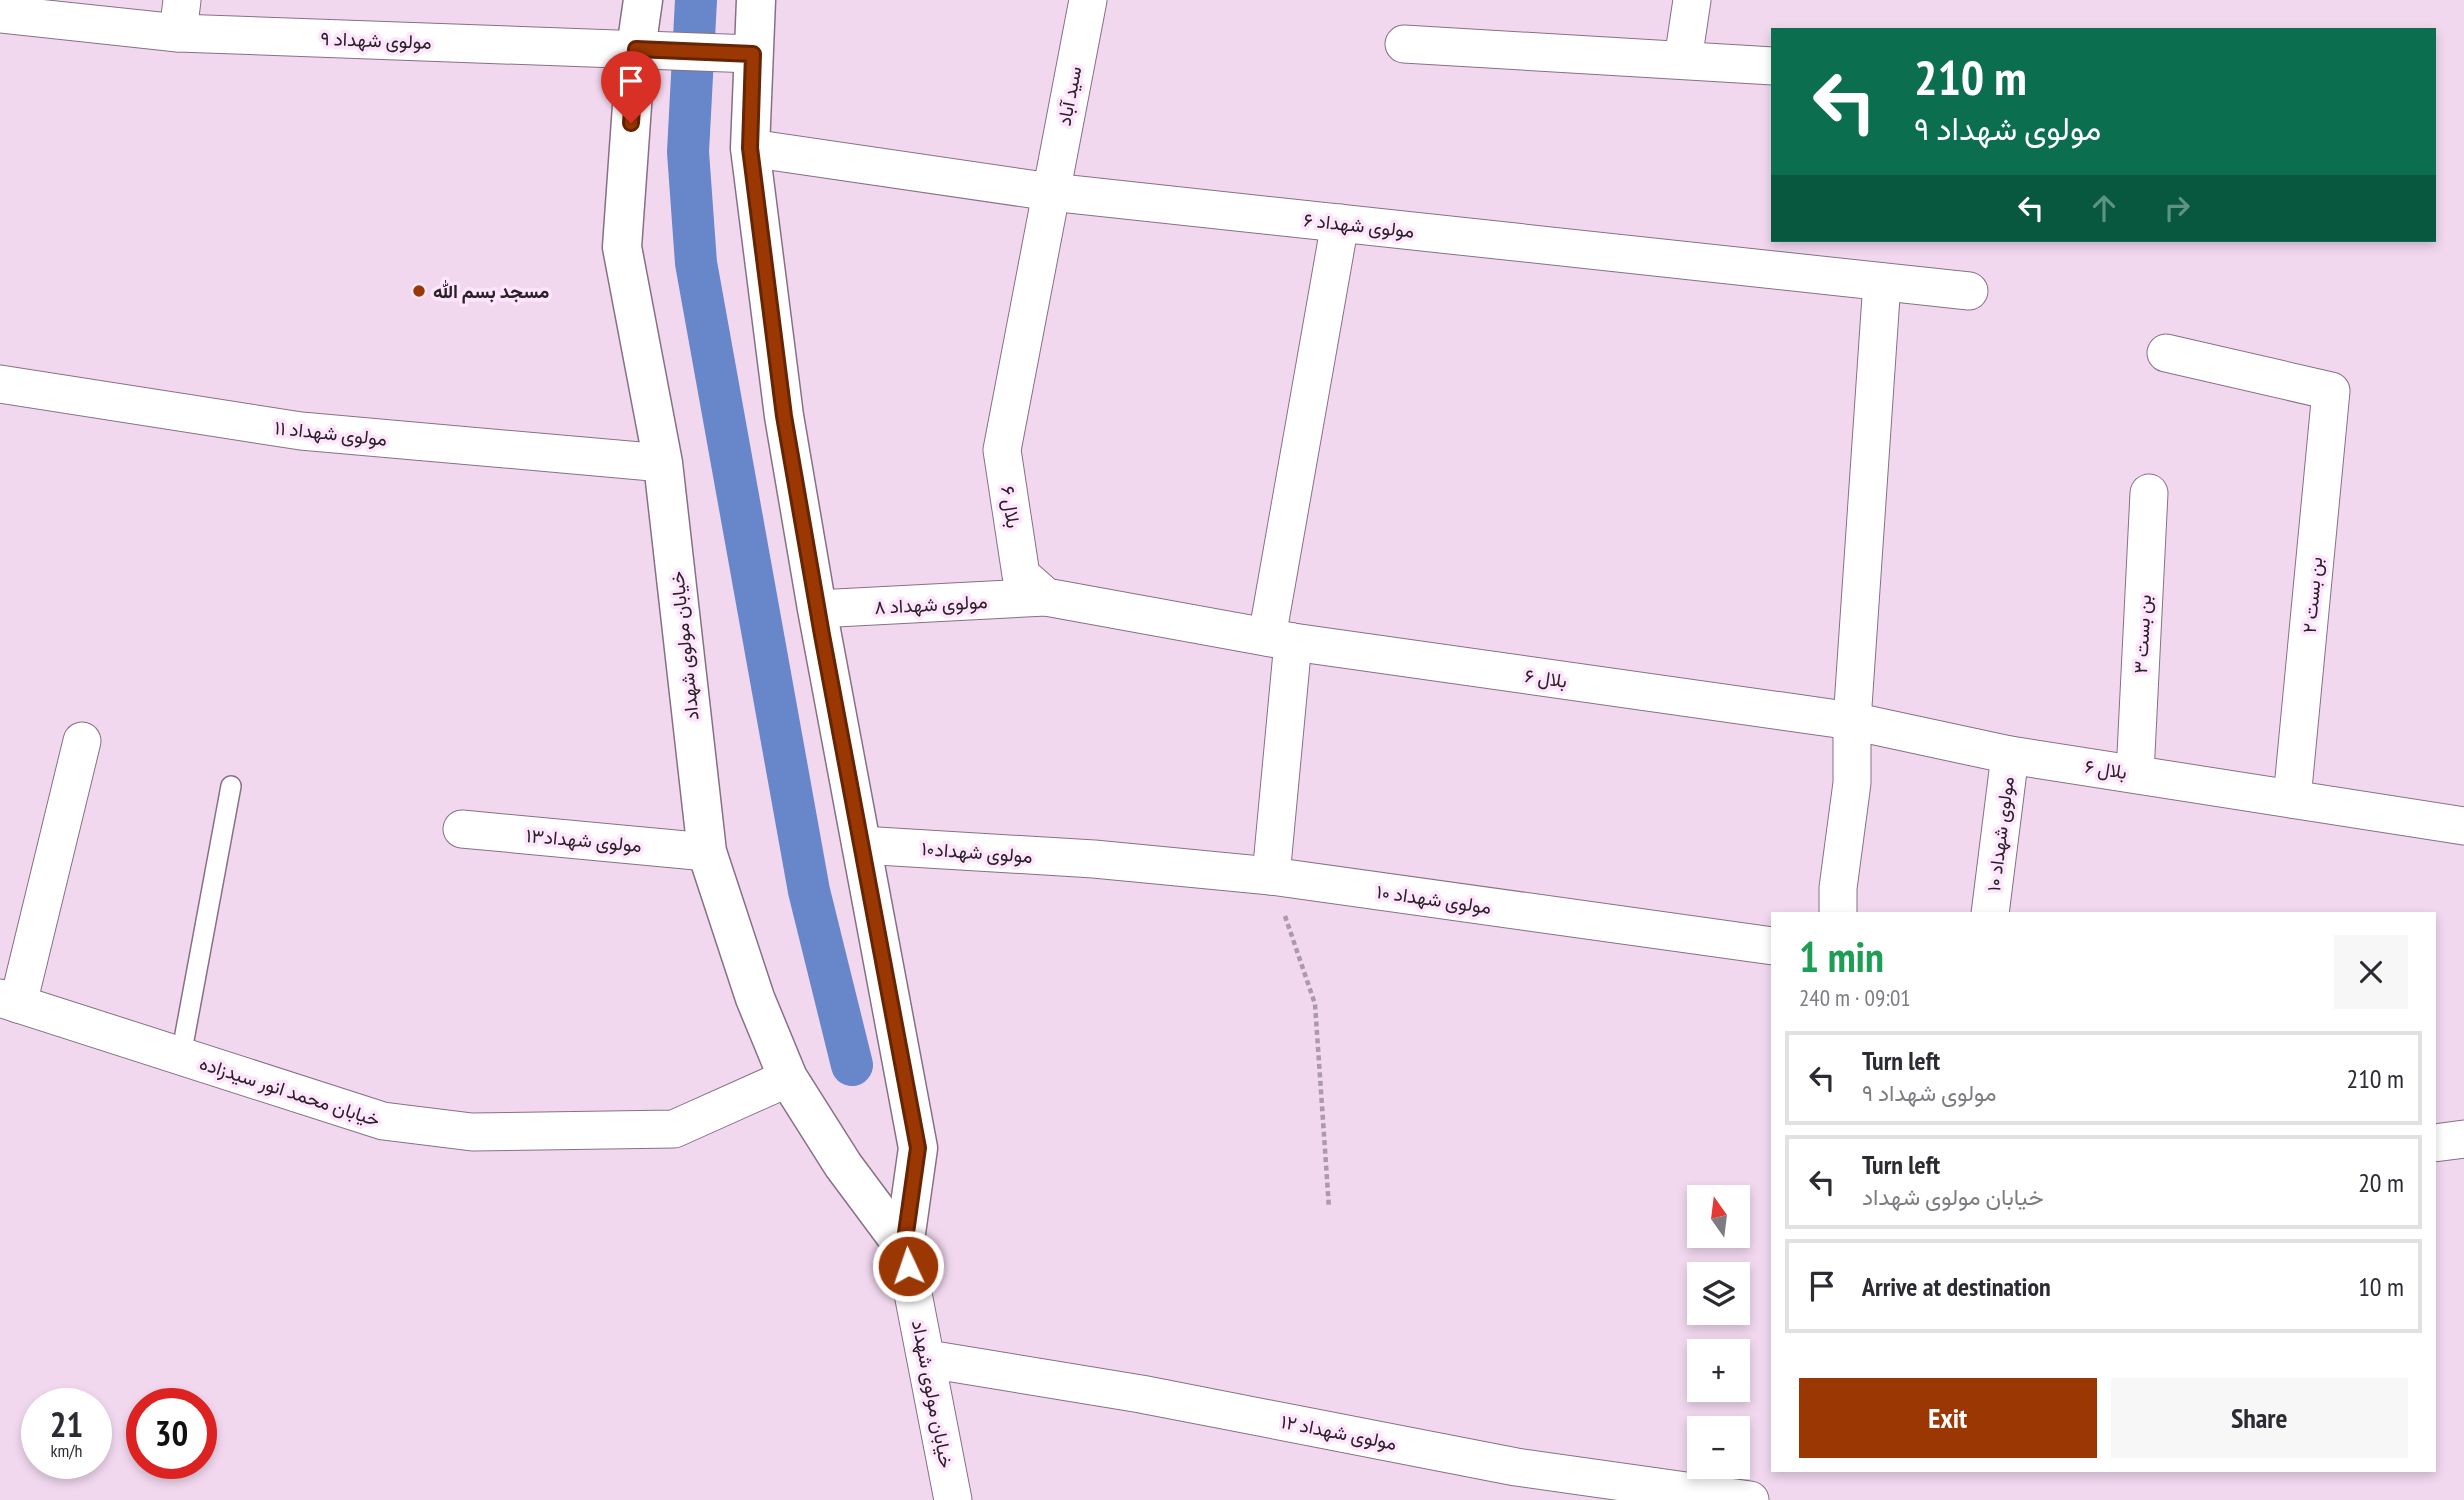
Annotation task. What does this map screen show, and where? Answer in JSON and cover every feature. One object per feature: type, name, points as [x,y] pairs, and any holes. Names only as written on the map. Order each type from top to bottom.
[{"type":"street","name":"خیابان مولوی شهداد","points":[[643,0],[636,49],[622,247],[663,463],[707,852],[755,998],[788,1078],[843,1166],[904,1247]]},
{"type":"street","name":"خیابان مولوی شهداد","points":[[757,0],[750,148],[784,416],[817,609],[918,1148],[904,1247],[928,1359],[953,1500]]},
{"type":"street","name":"سید آباد","points":[[1051,192],[1088,0]]},
{"type":"street","points":[[1683,61],[1692,0]]},
{"type":"street","name":"مولوی شهداد ۹","points":[[0,14],[180,16],[636,49],[753,54]]},
{"type":"street","points":[[1404,44],[1771,66]]},
{"type":"street","name":"مولوی شهداد ۶","points":[[750,148],[1051,192],[1969,291]]},
{"type":"street","name":"بلال ۶","points":[[1051,192],[1002,450],[1021,575],[1046,597],[1280,640],[1852,721],[2010,755],[2464,826]]},
{"type":"street","points":[[1271,876],[1280,640],[1340,223]]},
{"type":"street","points":[[1838,912],[1838,888],[1852,783],[1852,721],[1882,282]]},
{"type":"street","name":"بن بست ۲","points":[[2166,353],[2331,391],[2292,799]]},
{"type":"street","name":"مولوی شهداد ۱۱","points":[[0,384],[301,431],[663,463]]},
{"type":"street","name":"بن بست ۳","points":[[2135,774],[2150,493]]},
{"type":"street","name":"مولوی شهداد ۸","points":[[817,609],[1046,597]]},
{"type":"street","points":[[9,1001],[82,741]]},
{"type":"street","name":"مولوی شهداد ۱۰","points":[[1990,912],[2010,755]]},
{"type":"street","name":"مولوی شهداد۱۳","points":[[462,829],[707,852]]},
{"type":"street","name":"مولوی شهداد۱۰","points":[[861,845],[1094,859]]},
{"type":"street","name":"مولوی شهداد ۱۰","points":[[1094,859],[1271,876],[1771,946]]},
{"type":"street","name":"خیابان محمد انور سیدزاده","points":[[9,1001],[383,1121],[472,1132],[674,1129],[788,1078]]},
{"type":"street","points":[[2436,1143],[2464,1139]]},
{"type":"street","name":"مولوی شهداد ۱۲","points":[[928,1359],[1141,1394],[1516,1467],[1750,1500]]},
{"type":"lane","points":[[181,1056],[231,786]]},
{"type":"path","points":[[1271,876],[1314,1004],[1329,1208]]},
{"type":"waterway","points":[[696,0],[688,152],[696,263],[809,891],[852,1065]]},
{"type":"place","name":"مسجد بسم الله","points":[[419,291]]},
{"type":"route","points":[[631,123],[636,49],[753,54],[750,148],[784,416],[918,1148],[904,1247],[908,1266]]}]
